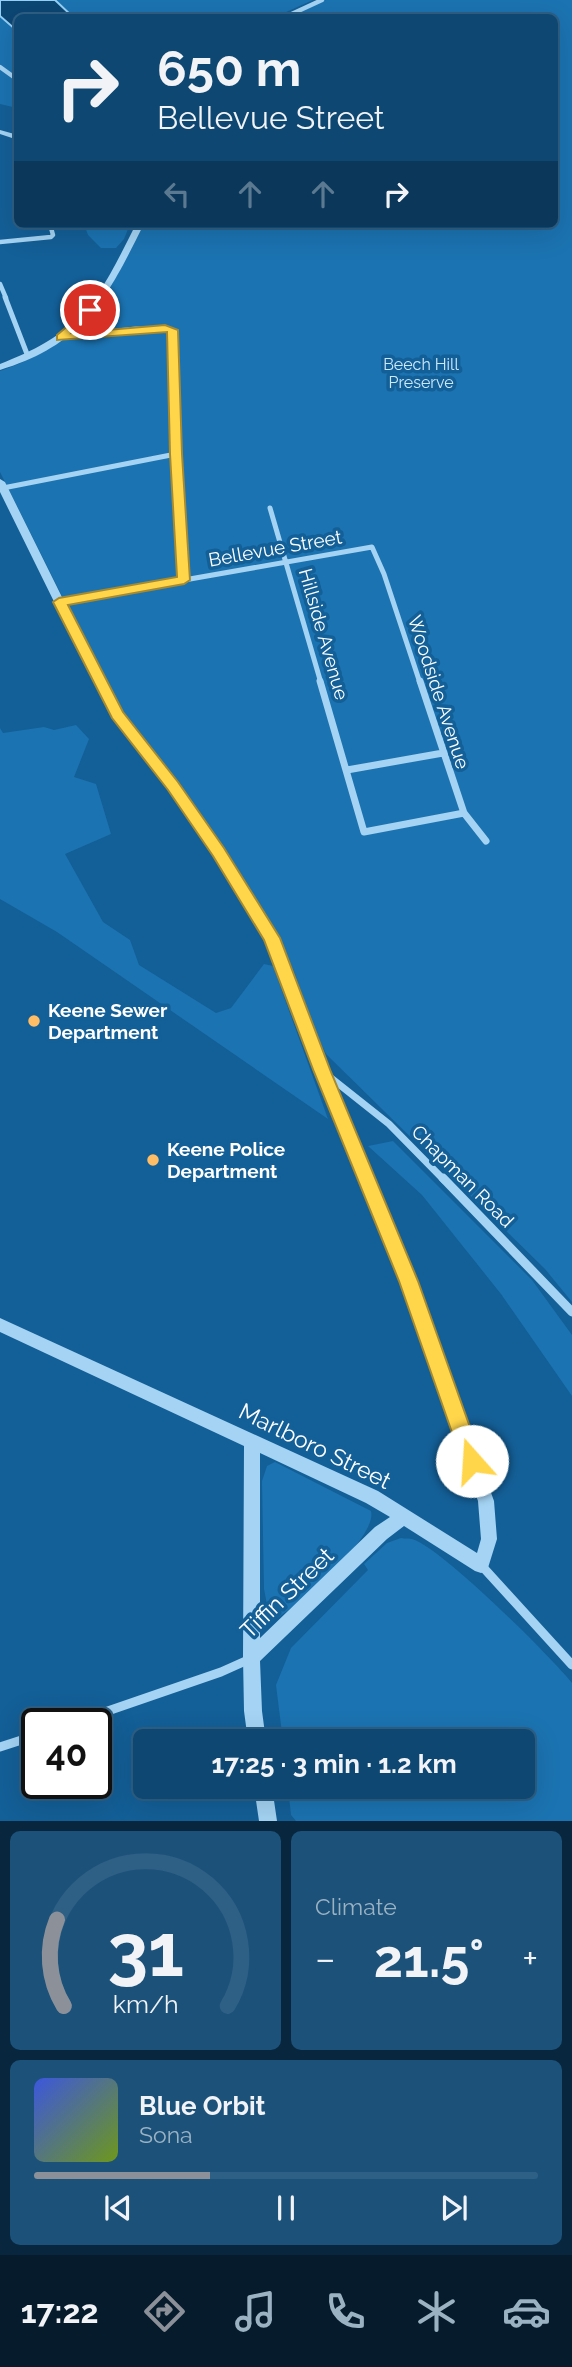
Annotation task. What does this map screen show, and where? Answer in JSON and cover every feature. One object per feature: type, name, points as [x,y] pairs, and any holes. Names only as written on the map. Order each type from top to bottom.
[{"type":"street","points":[[292,14],[322,0]]},
{"type":"street","points":[[0,242],[43,239],[53,235],[51,228]]},
{"type":"street","points":[[0,367],[61,337],[80,322],[96,301],[139,228]]},
{"type":"street","points":[[0,284],[27,354]]},
{"type":"street","points":[[61,337],[171,328],[184,580]]},
{"type":"street","points":[[176,454],[1,485],[117,715],[173,786],[259,914],[279,956],[322,1072],[408,1281],[486,1502],[489,1539],[481,1565]]},
{"type":"street","name":"Hillside Avenue","points":[[270,508],[364,832],[464,813]]},
{"type":"street","name":"Bellevue Street","points":[[59,602],[372,547]]},
{"type":"street","name":"Woodside Avenue","points":[[372,547],[384,574],[464,813],[486,841]]},
{"type":"street","points":[[347,770],[443,753]]},
{"type":"street","name":"Chapman Road","points":[[322,1072],[389,1124],[572,1312]]},
{"type":"street","name":"Marlboro Street","points":[[0,1325],[252,1440],[372,1497],[405,1516],[481,1565],[572,1665]]},
{"type":"street","points":[[252,1440],[251,1658],[255,1729]]},
{"type":"street","name":"Tiffin Street","points":[[112,1710],[221,1672],[251,1658],[381,1533],[405,1516]]},
{"type":"street","points":[[0,1747],[21,1740]]},
{"type":"street","points":[[265,1799],[268,1821]]},
{"type":"green space","points":[[0,0],[313,0],[282,14],[14,14],[14,107],[0,104]]},
{"type":"green space","name":"Beech Hill Preserve","points":[[326,0],[572,0],[572,1302],[545,1269],[326,1054],[294,971],[266,915],[183,789],[117,706],[0,472],[0,371],[51,347],[89,314],[118,274],[142,228],[558,228],[558,14],[295,14]]},
{"type":"green space","points":[[85,228],[128,228],[116,248],[101,248],[88,235]]},
{"type":"green space","points":[[76,725],[89,739],[74,777],[96,784],[111,834],[65,854],[103,922],[130,940],[139,965],[216,1013],[231,1008],[264,964],[273,966],[328,1119],[57,932],[0,899],[0,728],[3,733],[44,727],[54,730]]},
{"type":"green space","points":[[393,1141],[532,1280],[572,1335],[572,1396],[501,1294],[422,1195],[368,1146]]},
{"type":"green space","points":[[275,1462],[371,1511],[370,1523],[350,1553],[318,1586],[276,1619],[269,1615],[264,1589],[262,1481],[267,1466]]},
{"type":"green space","points":[[401,1538],[412,1539],[446,1561],[542,1650],[572,1683],[572,1821],[296,1821],[291,1815],[289,1799],[535,1799],[535,1729],[282,1729],[276,1685],[291,1648],[368,1570],[364,1564],[387,1543]]},
{"type":"shaded area","points":[[0,0],[55,0],[70,14],[14,14],[14,28],[0,16]]},
{"type":"place","name":"Keene Sewer Department","points":[[34,1021]]},
{"type":"place","name":"Keene Police Department","points":[[153,1160]]},
{"type":"route","points":[[90,310],[72,330],[61,337],[165,328],[172,330],[184,580],[59,602],[117,715],[173,786],[219,852],[272,938],[322,1072],[408,1281],[472,1461]]}]
